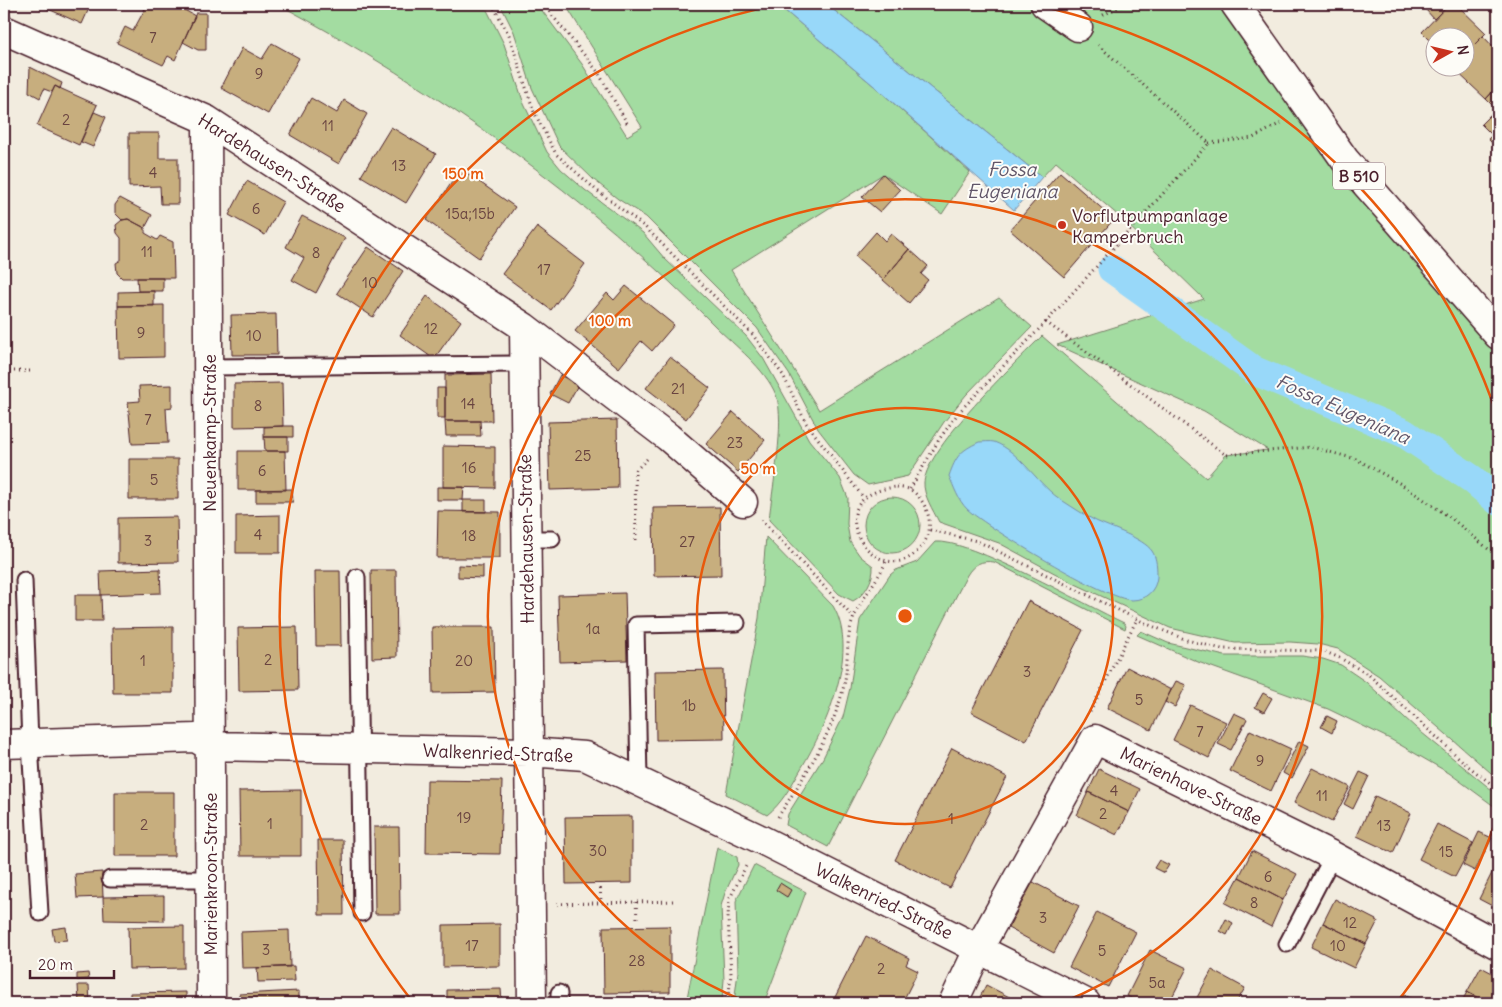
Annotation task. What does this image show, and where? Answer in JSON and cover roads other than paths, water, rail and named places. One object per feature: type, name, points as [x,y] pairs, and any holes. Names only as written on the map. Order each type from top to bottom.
[{"type":"street","points":[[1045,4],[1078,27]]},
{"type":"street","name":"B 510","points":[[1236,4],[1345,160],[1498,335]]},
{"type":"street","name":"Hardehausen-Straße","points":[[4,30],[207,120],[524,327],[668,437],[743,502]]},
{"type":"street","name":"Neuenkamp-Straße","points":[[207,120],[209,746]]},
{"type":"street","name":"Hardehausen-Straße","points":[[524,327],[524,364],[539,539],[528,752]]},
{"type":"street","name":"Walkenried-Straße","points":[[17,743],[196,738],[209,746],[528,752],[585,756],[762,840],[1086,1003]]},
{"type":"street","name":"Marienhave-Straße","points":[[979,948],[1095,739],[1333,856],[1498,945]]},
{"type":"street","name":"Marienkroon-Straße","points":[[209,746],[211,1003]]},
{"type":"street","points":[[528,752],[532,904],[532,1003]]},
{"type":"street","points":[[952,1003],[979,948]]},
{"type":"lane","points":[[209,367],[524,364]]},
{"type":"lane","points":[[357,577],[362,913]]},
{"type":"lane","points":[[24,580],[17,743],[40,913]]},
{"type":"lane","points":[[639,780],[636,624],[737,623]]},
{"type":"lane","points":[[1287,944],[1333,856]]},
{"type":"lane","points":[[110,880],[210,879]]},
{"type":"water","name":"Fossa Eugeniana","points":[[777,4],[826,4],[1042,177],[1014,210],[880,91]]},
{"type":"water","points":[[979,442],[994,442],[1003,447],[1021,461],[1054,495],[1092,519],[1148,546],[1154,554],[1156,564],[1157,577],[1152,590],[1146,596],[1137,600],[1119,597],[1048,562],[967,509],[959,498],[949,476],[959,455],[967,448]]},
{"type":"waterway","name":"Fossa Eugeniana","points":[[1112,269],[1255,371],[1404,433],[1472,479],[1498,501]]},
{"type":"place","name":"Vorflutpumpanlage Kamperbruch","points":[[1062,225]]}]
